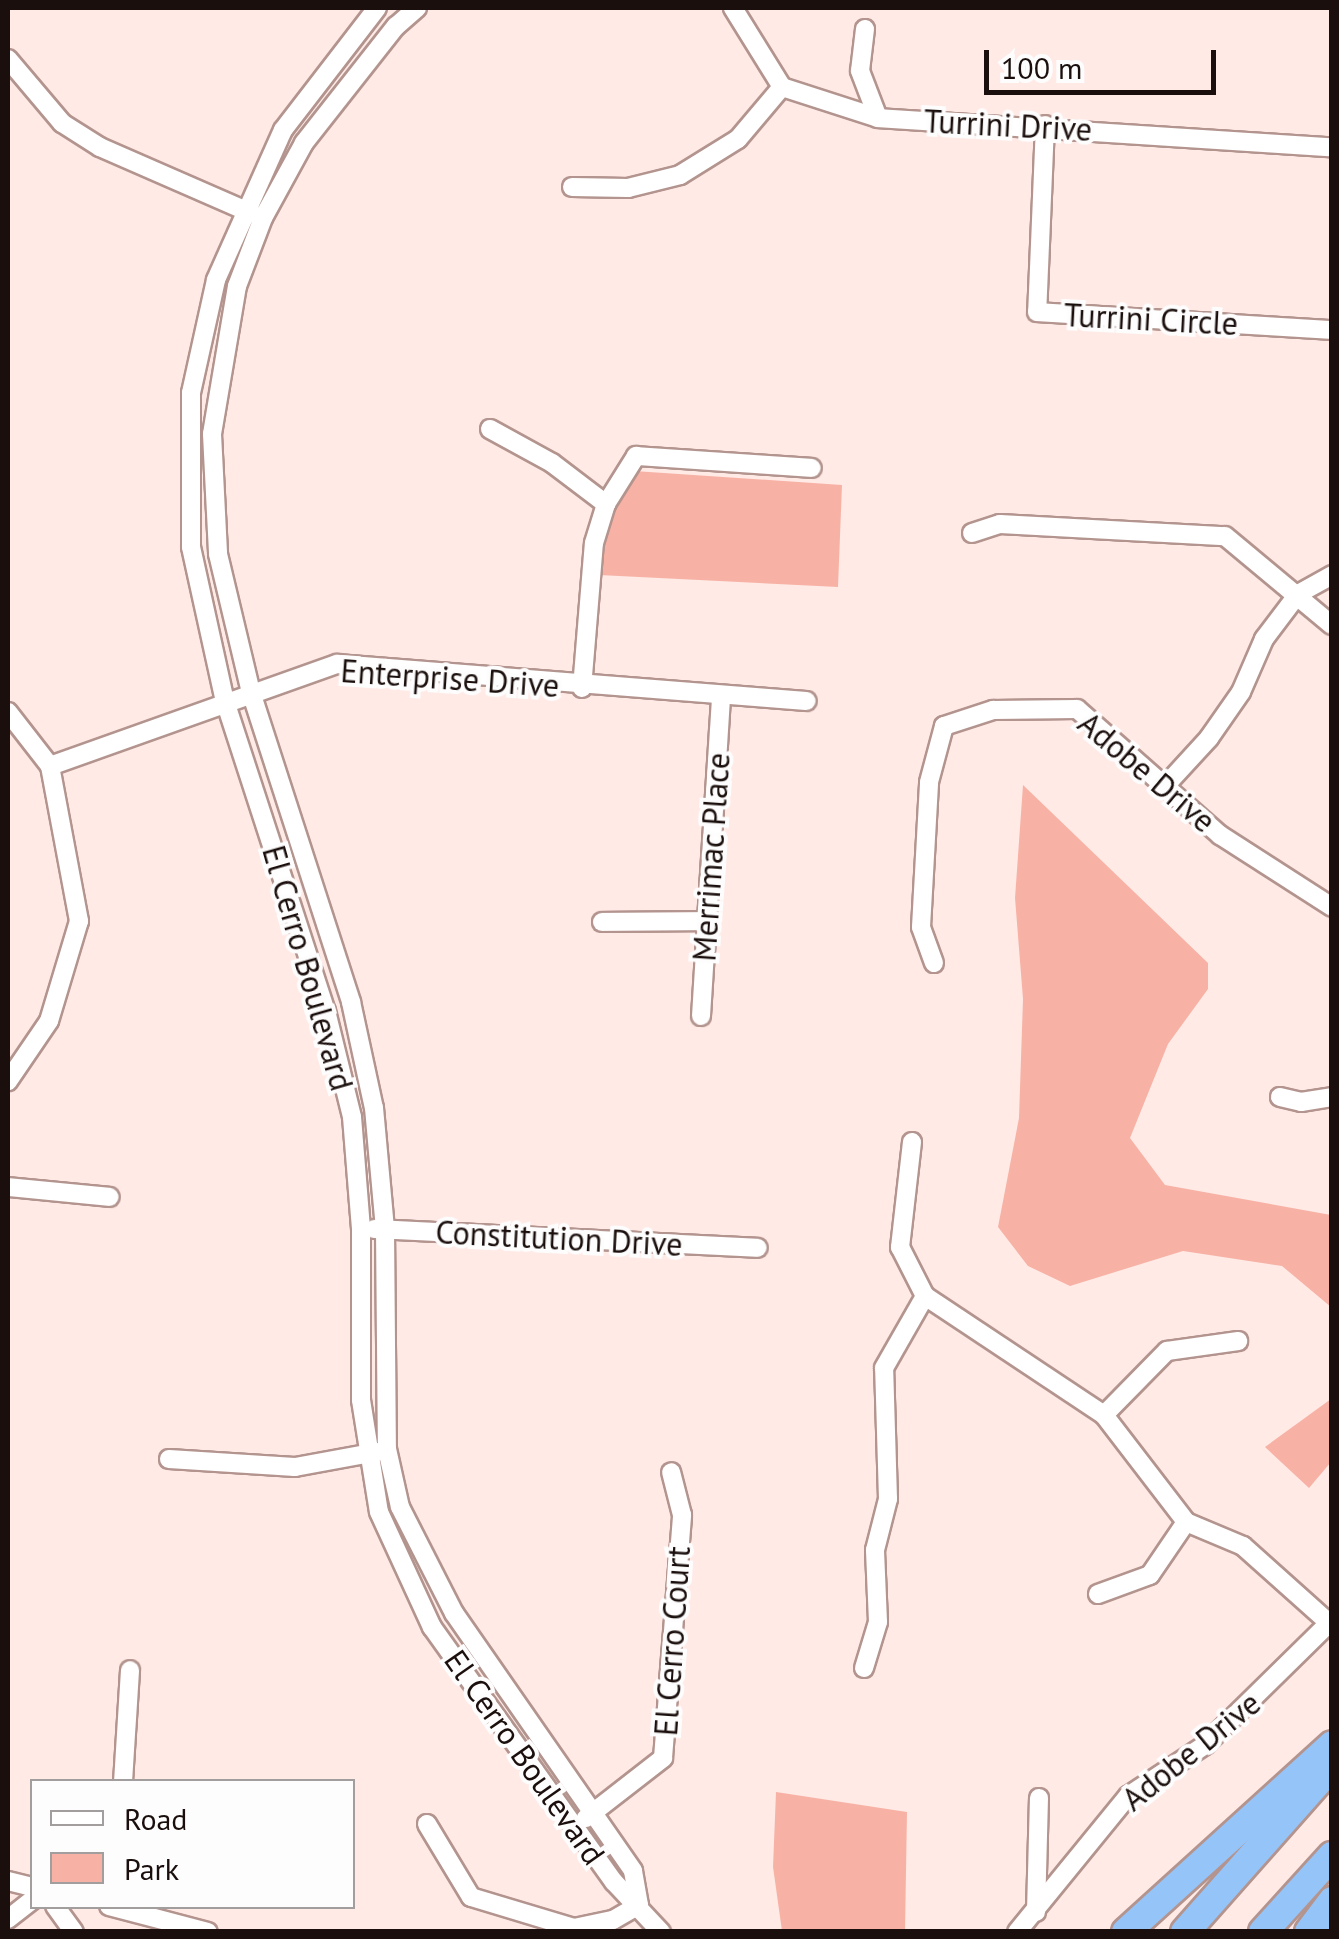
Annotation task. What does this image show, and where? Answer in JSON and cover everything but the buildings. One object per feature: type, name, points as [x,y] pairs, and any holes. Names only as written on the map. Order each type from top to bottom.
[{"type":"highway","points":[[1126,1932],[1332,1745]]},
{"type":"highway","points":[[1185,1932],[1332,1766]]},
{"type":"highway","points":[[1263,1932],[1332,1856]]},
{"type":"highway","points":[[1309,1932],[1332,1901]]},
{"type":"street","name":"El Cerro Boulevard","points":[[377,8],[283,130],[242,210],[198,354],[186,471],[198,587],[225,701],[326,1011],[352,1118],[361,1229],[366,1454],[379,1512],[410,1587],[574,1827],[661,1932]]},
{"type":"street","name":"El Cerro Boulevard","points":[[418,8],[338,95],[263,218],[221,353],[212,434],[218,554],[251,692],[351,1002],[374,1108],[385,1229],[387,1449],[400,1508],[434,1582],[634,1871],[639,1905]]},
{"type":"street","points":[[572,187],[628,188],[680,175],[738,140],[782,87],[734,8]]},
{"type":"street","points":[[866,29],[860,72],[878,118]]},
{"type":"street","points":[[8,59],[62,124],[100,148],[263,218]]},
{"type":"street","name":"Turrini Drive","points":[[782,87],[878,118],[1332,146]]},
{"type":"street","name":"Turrini Circle","points":[[1045,126],[1037,312],[1332,330]]},
{"type":"street","points":[[490,429],[552,463],[606,504]]},
{"type":"street","points":[[582,688],[588,583],[606,504],[636,456],[812,468]]},
{"type":"street","points":[[972,532],[1000,524],[1226,536],[1332,625]]},
{"type":"street","points":[[1166,785],[1210,738],[1241,692],[1264,639],[1298,594],[1332,575]]},
{"type":"street","name":"Enterprise Drive","points":[[50,766],[337,664],[582,688],[806,702]]},
{"type":"street","name":"Merrimac Place","points":[[700,1016],[720,699]]},
{"type":"street","name":"Adobe Drive","points":[[934,963],[922,927],[929,782],[944,726],[993,710],[1077,708],[1220,834],[1332,907]]},
{"type":"street","points":[[8,712],[50,766],[79,922],[49,1020],[8,1080]]},
{"type":"street","points":[[602,922],[707,921]]},
{"type":"street","points":[[1280,1098],[1301,1102],[1332,1097]]},
{"type":"street","points":[[912,1142],[900,1247],[925,1296],[1104,1415],[1186,1522],[1244,1546],[1330,1622]]},
{"type":"street","points":[[8,1187],[110,1197]]},
{"type":"street","name":"Constitution Drive","points":[[361,1229],[758,1248]]},
{"type":"street","points":[[864,1668],[878,1622],[874,1550],[888,1499],[884,1368],[925,1296]]},
{"type":"street","points":[[1104,1415],[1167,1352],[1238,1341]]},
{"type":"street","points":[[169,1459],[295,1466],[387,1449]]},
{"type":"street","name":"El Cerro Court","points":[[574,1827],[663,1758],[682,1515],[671,1472]]},
{"type":"street","points":[[1098,1594],[1150,1575],[1186,1522]]},
{"type":"street","name":"Adobe Drive","points":[[1017,1932],[1128,1796],[1205,1745],[1330,1622]]},
{"type":"street","points":[[124,1779],[130,1670]]},
{"type":"street","points":[[1036,1912],[1038,1798]]},
{"type":"street","points":[[427,1824],[472,1896],[574,1928],[613,1920],[639,1905]]},
{"type":"street","points":[[8,1919],[30,1902]]},
{"type":"street","points":[[58,1909],[74,1932]]},
{"type":"street","points":[[122,1909],[208,1932]]},
{"type":"green space","points":[[634,471],[842,485],[838,587],[599,575],[614,500]]},
{"type":"green space","points":[[1023,785],[1208,963],[1208,989],[1168,1044],[1130,1138],[1165,1185],[1331,1215],[1331,1307],[1282,1266],[1183,1251],[1070,1286],[1028,1266],[998,1227],[1019,1118],[1023,999],[1015,898]]},
{"type":"green space","points":[[1331,1399],[1331,1462],[1309,1488],[1265,1447]]},
{"type":"green space","points":[[776,1792],[907,1812],[905,1931],[782,1931],[773,1867]]}]
